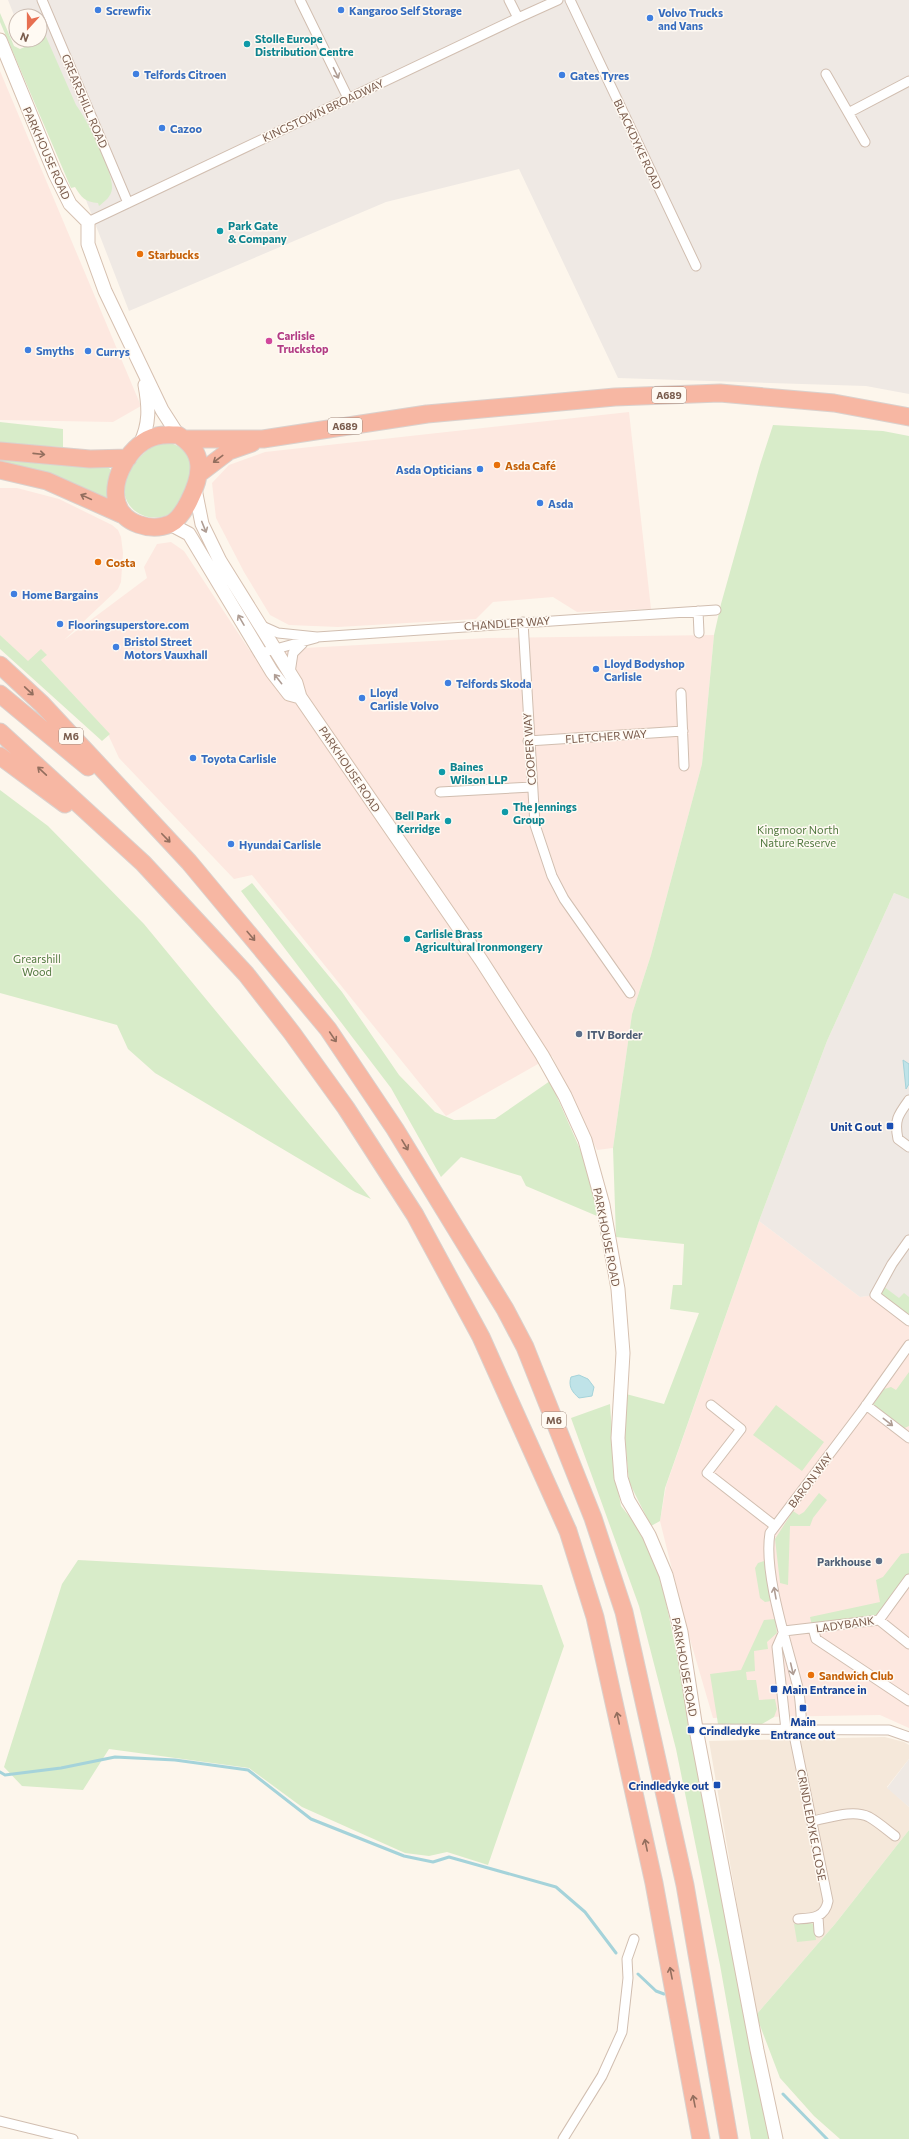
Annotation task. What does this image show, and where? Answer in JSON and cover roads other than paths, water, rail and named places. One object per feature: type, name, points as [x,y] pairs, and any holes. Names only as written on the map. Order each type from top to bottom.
[{"type":"highway","name":"A689","points":[[182,437],[263,438],[427,414],[622,396],[720,393],[834,403],[909,417]]},
{"type":"highway","points":[[0,470],[47,481],[121,514],[131,521],[147,526],[170,524],[183,512],[197,481],[196,455],[182,437],[156,436],[140,444],[128,458],[119,475],[116,485],[115,495],[121,514]]},
{"type":"highway","name":"A689","points":[[197,481],[229,451],[263,438]]},
{"type":"highway","points":[[0,451],[90,459],[128,458]]},
{"type":"highway","name":"M6","points":[[0,665],[42,704],[189,862],[328,1029],[395,1129],[505,1310],[525,1347],[593,1518],[624,1612],[685,1885],[730,2139]]},
{"type":"highway","name":"M6","points":[[0,694],[139,809]]},
{"type":"highway","points":[[0,732],[143,863],[246,974],[292,1033],[346,1108],[415,1215],[481,1336],[568,1531],[595,1617],[654,1883],[701,2139]]},
{"type":"highway","points":[[0,756],[143,863]]},
{"type":"street","name":"GREARSHILL ROAD","points":[[42,0],[128,203]]},
{"type":"street","points":[[300,0],[348,98]]},
{"type":"street","points":[[509,0],[518,18]]},
{"type":"street","name":"KINGSTOWN BROADWAY","points":[[88,222],[558,0]]},
{"type":"street","name":"BLACKDYKE ROAD","points":[[570,0],[696,266]]},
{"type":"street","name":"PARKHOUSE ROAD","points":[[0,40],[54,174],[70,204],[88,222]]},
{"type":"street","points":[[826,74],[850,112],[865,142]]},
{"type":"street","points":[[850,112],[909,81]]},
{"type":"street","points":[[88,222],[88,244],[105,291],[162,410],[182,437]]},
{"type":"street","points":[[140,444],[146,433],[149,407],[143,372]]},
{"type":"street","name":"PARKHOUSE ROAD","points":[[197,481],[205,530],[220,561],[260,625],[274,640],[296,683],[300,697],[480,960],[542,1055],[565,1096],[585,1140],[603,1205],[618,1288],[623,1353],[618,1438],[621,1478],[628,1500],[649,1535],[666,1575],[681,1632],[696,1729],[757,2050],[776,2139]]},
{"type":"street","name":"PARKHOUSE ROAD","points":[[170,524],[189,534],[198,546],[272,672],[289,694],[300,697]]},
{"type":"street","name":"CHANDLER WAY","points":[[261,653],[274,640],[716,610]]},
{"type":"street","points":[[698,611],[699,632]]},
{"type":"street","name":"COOPER WAY","points":[[523,622],[528,742],[535,824],[552,876],[564,899],[630,993]]},
{"type":"street","name":"CHANDLER WAY","points":[[274,640],[303,643],[317,637]]},
{"type":"street","points":[[290,673],[293,653],[303,643]]},
{"type":"street","points":[[681,693],[684,766]]},
{"type":"street","name":"FLETCHER WAY","points":[[528,742],[683,731]]},
{"type":"street","points":[[440,792],[532,787]]},
{"type":"street","points":[[909,1100],[899,1113],[895,1124],[898,1139],[909,1147]]},
{"type":"street","points":[[909,1240],[892,1264],[875,1294],[909,1321]]},
{"type":"street","name":"BARON WAY","points":[[794,1730],[798,1688],[792,1673],[767,1549],[770,1533],[909,1345]]},
{"type":"street","points":[[711,1405],[741,1429],[707,1473],[775,1526]]},
{"type":"street","points":[[866,1405],[909,1438]]},
{"type":"street","name":"LADYBANK","points":[[784,1631],[879,1620],[909,1579]]},
{"type":"street","points":[[879,1620],[909,1644]]},
{"type":"street","points":[[813,1628],[816,1639],[909,1701]]},
{"type":"street","points":[[784,1631],[777,1647],[794,1730]]},
{"type":"street","points":[[696,1729],[888,1730],[909,1737]]},
{"type":"street","name":"CRINDLEDYKE CLOSE","points":[[794,1730],[828,1901],[823,1912],[818,1917]]},
{"type":"street","points":[[813,1821],[853,1814],[862,1815],[870,1818],[895,1836]]},
{"type":"street","points":[[798,1919],[818,1917],[819,1932]]},
{"type":"street","points":[[562,2139],[602,2076],[622,2032],[628,1978],[628,1959],[634,1939]]},
{"type":"street","points":[[0,2121],[73,2139]]},
{"type":"water","points":[[903,1060],[909,1064],[909,1084],[906,1089]]},
{"type":"water","points":[[579,1375],[588,1379],[594,1387],[592,1396],[579,1398],[574,1393],[570,1386],[571,1377]]},
{"type":"waterway","points":[[0,1772],[5,1775],[61,1768],[115,1757],[175,1760],[248,1770],[311,1819],[404,1856],[433,1862],[449,1857],[556,1887],[585,1912],[616,1953]]},
{"type":"waterway","points":[[638,1974],[656,1991],[664,1994]]},
{"type":"waterway","points":[[783,2094],[827,2139]]},
{"type":"place","name":"Screwfix","points":[[98,10]]},
{"type":"place","name":"Kangaroo Self Storage","points":[[341,10]]},
{"type":"place","name":"Volvo Trucks and Vans","points":[[650,18]]},
{"type":"place","name":"Stolle Europe Distribution Centre","points":[[247,44]]},
{"type":"place","name":"Telfords Citroen","points":[[136,74]]},
{"type":"place","name":"Gates Tyres","points":[[562,75]]},
{"type":"place","name":"Cazoo","points":[[162,128]]},
{"type":"place","name":"Park Gate & Company","points":[[220,231]]},
{"type":"place","name":"Starbucks","points":[[140,254]]},
{"type":"place","name":"Carlisle Truckstop","points":[[269,341]]},
{"type":"place","name":"Smyths","points":[[28,350]]},
{"type":"place","name":"Currys","points":[[88,351]]},
{"type":"place","name":"Asda Café","points":[[497,465]]},
{"type":"place","name":"Asda Opticians","points":[[480,469]]},
{"type":"place","name":"Asda","points":[[540,503]]},
{"type":"place","name":"Costa","points":[[98,562]]},
{"type":"place","name":"Home Bargains","points":[[14,594]]},
{"type":"place","name":"Flooringsuperstore.com","points":[[60,624]]},
{"type":"place","name":"Bristol Street Motors Vauxhall","points":[[116,647]]},
{"type":"place","name":"Lloyd Bodyshop Carlisle","points":[[596,669]]},
{"type":"place","name":"Telfords Skoda","points":[[448,683]]},
{"type":"place","name":"Lloyd Carlisle Volvo","points":[[362,698]]},
{"type":"place","name":"Toyota Carlisle","points":[[193,758]]},
{"type":"place","name":"Baines Wilson LLP","points":[[442,772]]},
{"type":"place","name":"The Jennings Group","points":[[505,812]]},
{"type":"place","name":"Bell Park Kerridge","points":[[448,821]]},
{"type":"place","name":"Hyundai Carlisle","points":[[231,844]]},
{"type":"place","name":"Carlisle Brass Agricultural Ironmongery","points":[[407,939]]},
{"type":"place","name":"ITV Border","points":[[579,1034]]},
{"type":"place","name":"Unit G out","points":[[890,1126]]},
{"type":"place","name":"Parkhouse","points":[[879,1561]]},
{"type":"place","name":"Sandwich Club","points":[[811,1675]]},
{"type":"place","name":"Main Entrance in","points":[[774,1689]]},
{"type":"place","name":"Main Entrance out","points":[[803,1708]]},
{"type":"place","name":"Crindledyke","points":[[691,1730]]},
{"type":"place","name":"Crindledyke out","points":[[717,1785]]},
{"type":"park label","name":"Kingmoor North Nature Reserve","points":[[798,835]]},
{"type":"park label","name":"Grearshill Wood","points":[[37,964]]}]
